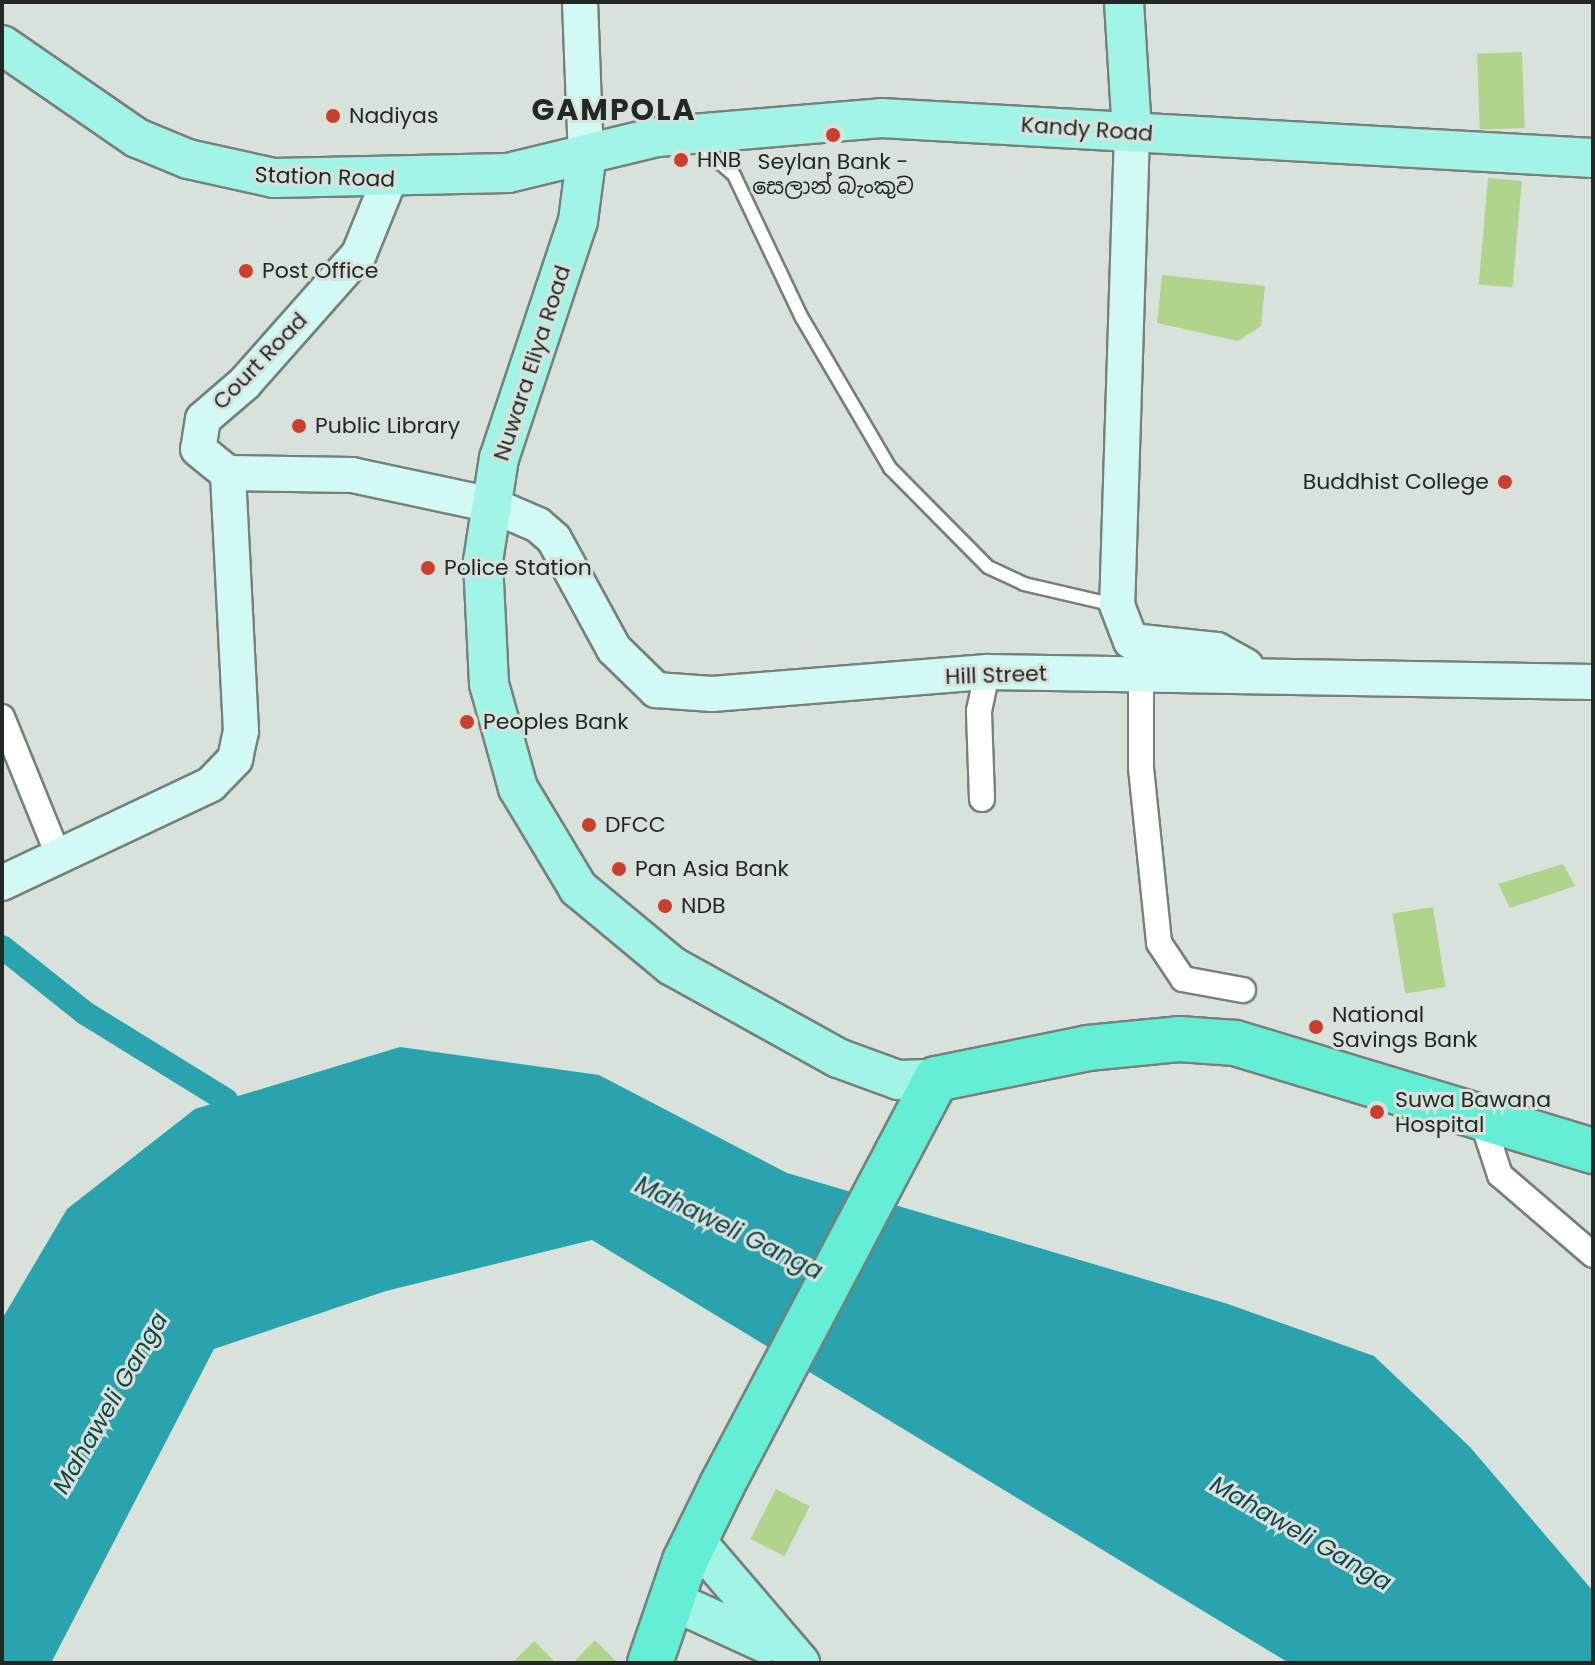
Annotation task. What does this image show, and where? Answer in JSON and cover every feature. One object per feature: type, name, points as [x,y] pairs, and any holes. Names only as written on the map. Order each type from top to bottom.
[{"type":"highway","points":[[650,1663],[695,1540],[936,1079],[1088,1048],[1179,1039],[1271,1050],[1593,1151]]},
{"type":"main road","points":[[1124,2],[1132,133]]},
{"type":"main road","name":"Station Road","points":[[2,45],[114,124],[188,159],[274,178],[389,180],[586,160]]},
{"type":"main road","name":"Kandy Road","points":[[586,160],[629,143],[689,134],[881,118],[1593,158]]},
{"type":"main road","name":"Nuwara Eliya Road","points":[[586,160],[578,221],[510,421],[492,505],[482,612],[497,725],[526,806],[570,878],[640,944],[743,1009],[882,1076],[936,1079]]},
{"type":"main road","points":[[695,1540],[793,1658]]},
{"type":"main road","points":[[671,1600],[793,1658]]},
{"type":"street","points":[[580,2],[586,160]]},
{"type":"street","points":[[1132,133],[1117,605],[1131,641],[1217,650],[1255,671]]},
{"type":"street","name":"Court Road","points":[[228,473],[198,449],[203,419],[245,383],[359,254],[389,180]]},
{"type":"street","points":[[14,878],[211,784],[235,759],[241,731],[228,473],[352,475],[492,505]]},
{"type":"street","name":"Hill Street","points":[[492,505],[554,539],[614,649],[656,690],[712,694],[987,672],[1141,674],[1255,671],[1593,682]]},
{"type":"street","points":[[982,799],[979,711],[987,672]]},
{"type":"street","points":[[1141,674],[1141,768],[1159,943],[1183,979],[1243,990]]},
{"type":"street","points":[[2,717],[58,855]]},
{"type":"street","points":[[1481,1117],[1500,1175],[1593,1255]]},
{"type":"lane","points":[[689,134],[734,175],[802,318],[890,468],[988,567],[1024,584],[1117,605]]},
{"type":"water","name":"Mahaweli Ganga","points":[[400,1047],[599,1075],[787,1173],[1228,1304],[1374,1356],[1470,1447],[1593,1591],[1593,1663],[1289,1663],[592,1240],[386,1291],[214,1349],[51,1663],[2,1663],[2,1319],[67,1209],[195,1109]]},
{"type":"building","points":[[1522,52],[1525,128],[1480,130],[1477,54]]},
{"type":"building","points":[[1488,178],[1522,181],[1513,288],[1479,285]]},
{"type":"building","points":[[1162,275],[1265,286],[1261,326],[1238,341],[1157,323]]},
{"type":"building","points":[[1563,864],[1575,886],[1510,908],[1498,884]]},
{"type":"building","points":[[1433,907],[1446,987],[1405,993],[1393,913]]},
{"type":"building","points":[[776,1489],[810,1506],[784,1556],[751,1539]]},
{"type":"building","points":[[595,1640],[618,1663],[573,1663]]},
{"type":"building","points":[[534,1641],[556,1663],[512,1663]]},
{"type":"waterway","points":[[2,947],[85,1013],[226,1100]]},
{"type":"place","name":"Nadiyas","points":[[333,116]]},
{"type":"place","name":"Seylan Bank - සෙලාන් බැංකුව","points":[[833,135]]},
{"type":"place","name":"HNB","points":[[681,160]]},
{"type":"place","name":"Post Office","points":[[246,271]]},
{"type":"place","name":"Public Library","points":[[299,426]]},
{"type":"place","name":"Buddhist College","points":[[1505,482]]},
{"type":"place","name":"Police Station","points":[[428,568]]},
{"type":"place","name":"Peoples Bank","points":[[467,722]]},
{"type":"place","name":"DFCC","points":[[589,825]]},
{"type":"place","name":"Pan Asia Bank","points":[[619,869]]},
{"type":"place","name":"NDB","points":[[665,906]]},
{"type":"place","name":"National Savings Bank","points":[[1316,1027]]},
{"type":"place","name":"Suwa Bawana Hospital","points":[[1377,1112]]},
{"type":"district","name":"GAMPOLA","points":[[614,110]]}]
